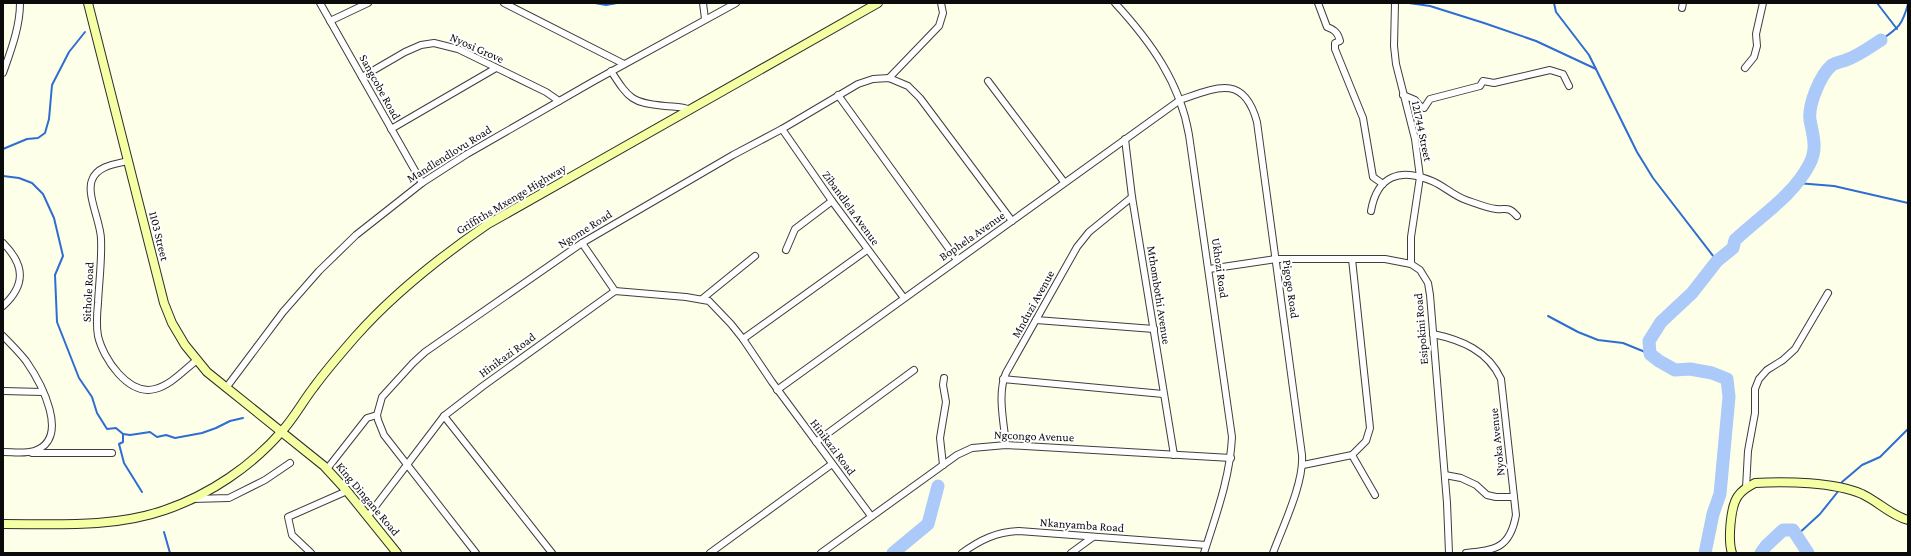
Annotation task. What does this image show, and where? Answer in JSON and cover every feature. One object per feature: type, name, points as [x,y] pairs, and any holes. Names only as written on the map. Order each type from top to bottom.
[{"type":"street","points":[[3,73],[4,65],[17,30],[20,3]]},
{"type":"street","name":"1103 Street","points":[[88,3],[164,302],[172,323],[185,345],[207,372],[282,431]]},
{"type":"street","name":"Sangcobe Road","points":[[320,3],[422,183]]},
{"type":"street","points":[[330,21],[368,3]]},
{"type":"street","points":[[504,3],[624,64]]},
{"type":"street","points":[[703,3],[705,19]]},
{"type":"street","name":"Mandlendlovu Road","points":[[226,388],[283,312],[319,271],[356,235],[422,183],[467,154],[610,71],[736,3]]},
{"type":"street","name":"Griffiths Mxenge Highway","points":[[3,524],[115,521],[165,510],[191,499],[230,477],[262,452],[282,431],[314,387],[357,335],[415,279],[447,253],[488,224],[878,3]]},
{"type":"street","points":[[889,78],[938,26],[943,13],[941,3]]},
{"type":"street","name":"Ukhozi Road","points":[[1115,3],[1150,44],[1163,63],[1180,100],[1189,135],[1232,438],[1231,458],[1225,489],[1204,553]]},
{"type":"street","points":[[1318,3],[1327,27],[1334,30],[1338,34],[1340,41],[1335,43],[1335,49],[1363,118],[1373,177],[1383,184]]},
{"type":"street","name":"121744 Street","points":[[1395,3],[1394,46],[1403,95],[1414,139],[1420,177],[1411,237],[1411,264]]},
{"type":"street","points":[[1744,68],[1754,57],[1757,46],[1757,29],[1763,3]]},
{"type":"street","name":"Nyosi Grove","points":[[362,77],[405,52],[421,45],[434,43],[458,49],[540,89],[559,101]]},
{"type":"street","points":[[391,129],[496,68]]},
{"type":"street","points":[[1403,95],[1415,100],[1421,107],[1424,108],[1430,99],[1480,86],[1483,81],[1494,83],[1550,70],[1563,74],[1569,86]]},
{"type":"street","points":[[610,71],[623,90],[632,99],[690,110]]},
{"type":"street","name":"Ngome Road","points":[[378,415],[382,397],[392,385],[426,352],[582,243],[733,154],[782,130],[858,84],[873,79],[889,78],[908,86],[920,98],[1012,221]]},
{"type":"street","points":[[988,81],[1064,182]]},
{"type":"street","name":"Pigogo Road","points":[[1180,100],[1214,88],[1223,87],[1239,92],[1249,101],[1257,122],[1303,464],[1295,494],[1273,553]]},
{"type":"street","points":[[838,95],[957,260]]},
{"type":"street","name":"Bophela Avenue","points":[[777,390],[1180,100]]},
{"type":"street","name":"Zibandlela Avenue","points":[[782,130],[867,250],[904,298]]},
{"type":"street","name":"Mthombothi Avenue","points":[[1125,139],[1132,197],[1174,455]]},
{"type":"street","name":"Sithole Road","points":[[128,161],[102,168],[95,174],[91,181],[91,192],[101,236],[97,320],[98,336],[109,364],[129,383],[140,388],[154,390],[166,385],[197,360]]},
{"type":"street","points":[[1371,211],[1374,197],[1383,184],[1390,178],[1405,174],[1433,181],[1466,200],[1497,209],[1503,207],[1510,209],[1517,216]]},
{"type":"street","name":"Mnduzi Avenue","points":[[1006,444],[1003,380],[1077,247],[1089,232],[1132,197]]},
{"type":"street","points":[[786,250],[795,228],[832,201]]},
{"type":"street","points":[[3,243],[11,251],[18,262],[20,273],[19,285],[13,295],[3,306]]},
{"type":"street","points":[[582,243],[615,291]]},
{"type":"street","points":[[743,339],[867,250]]},
{"type":"street","points":[[702,299],[755,256]]},
{"type":"street","points":[[1209,269],[1276,259],[1385,259],[1411,264]]},
{"type":"street","points":[[1303,464],[1352,455],[1366,442],[1370,428],[1352,259]]},
{"type":"street","name":"Esipokini Road","points":[[1411,264],[1420,270],[1428,283],[1445,475],[1449,553]]},
{"type":"street","name":"Hinikazi Road","points":[[368,516],[406,464],[444,416],[483,386],[615,291],[702,299],[709,301],[743,339],[777,390],[871,516]]},
{"type":"street","points":[[1746,488],[1748,451],[1755,413],[1755,389],[1759,379],[1767,370],[1783,360],[1795,349],[1828,293]]},
{"type":"street","points":[[1036,320],[1154,329]]},
{"type":"street","name":"Nyoka Avenue","points":[[1433,334],[1446,337],[1475,349],[1487,357],[1501,378],[1516,515],[1514,528],[1507,540],[1493,550],[1466,553]]},
{"type":"street","points":[[3,336],[26,362],[43,392],[52,418],[53,429],[49,439],[43,446],[35,450],[25,452]]},
{"type":"street","points":[[816,442],[914,370]]},
{"type":"street","points":[[942,466],[940,438],[946,402],[943,385],[944,378]]},
{"type":"street","points":[[1003,380],[1163,394]]},
{"type":"street","points":[[3,391],[43,392]]},
{"type":"street","points":[[327,469],[367,418],[378,415],[378,420],[384,434],[476,553]]},
{"type":"street","points":[[444,416],[552,553]]},
{"type":"street","name":"King Dingane Road","points":[[282,431],[327,469],[348,491],[397,553]]},
{"type":"street","name":"Ngcongo Avenue","points":[[821,553],[957,455],[972,448],[1006,444],[1231,458]]},
{"type":"street","points":[[3,452],[112,453]]},
{"type":"street","points":[[1352,455],[1375,495]]},
{"type":"street","points":[[191,499],[216,500],[229,498],[265,480],[290,463]]},
{"type":"street","points":[[710,553],[832,464]]},
{"type":"street","points":[[1445,475],[1461,478],[1476,485],[1487,495],[1496,497],[1514,497]]},
{"type":"street","points":[[1732,553],[1730,538],[1734,505],[1737,497],[1755,482],[1824,484],[1841,487],[1863,495],[1892,514],[1908,520]]},
{"type":"street","points":[[311,553],[292,535],[288,516],[348,491]]},
{"type":"street","name":"Nkanyamba Road","points":[[962,553],[993,534],[1020,531],[1206,545]]},
{"type":"street","points":[[1071,553],[1093,537]]},
{"type":"waterway","points":[[595,3],[606,5],[617,3]]},
{"type":"waterway","points":[[1409,3],[1430,6],[1536,41],[1596,69]]},
{"type":"waterway","points":[[1554,3],[1556,12],[1589,55],[1637,152],[1653,178],[1717,261]]},
{"type":"waterway","points":[[1877,3],[1897,29]]},
{"type":"waterway","points":[[1881,40],[1899,26],[1904,17],[1908,4]]},
{"type":"waterway","points":[[3,149],[27,139],[38,138],[45,133],[49,119],[52,85],[69,52],[85,32]]},
{"type":"waterway","points":[[1705,553],[1713,514],[1720,494],[1729,397],[1727,379],[1712,373],[1690,369],[1675,370],[1650,354],[1649,341],[1661,322],[1692,293],[1717,261],[1733,248],[1735,240],[1775,206],[1794,187],[1802,176],[1812,159],[1814,142],[1810,120],[1811,106],[1823,76],[1832,65],[1855,56],[1881,40]]},
{"type":"waterway","points":[[3,176],[19,178],[32,183],[43,194],[54,218],[63,256],[55,275],[57,322],[79,378],[92,397],[97,413],[107,429],[116,428],[123,434],[123,442],[119,444],[124,463],[142,492]]},
{"type":"waterway","points":[[1797,183],[1834,186],[1908,203]]},
{"type":"waterway","points":[[1548,316],[1578,332],[1598,340],[1623,343],[1650,354]]},
{"type":"waterway","points":[[123,434],[130,435],[150,432],[157,437],[166,435],[175,438],[202,433],[230,421],[243,418]]},
{"type":"waterway","points":[[1841,485],[1842,482],[1862,465],[1880,457],[1908,429]]},
{"type":"waterway","points":[[893,553],[928,524],[938,486]]},
{"type":"waterway","points":[[1796,536],[1820,514],[1840,489]]},
{"type":"waterway","points":[[1761,553],[1766,546],[1783,530],[1793,530],[1808,553]]},
{"type":"waterway","points":[[164,532],[170,553]]}]
